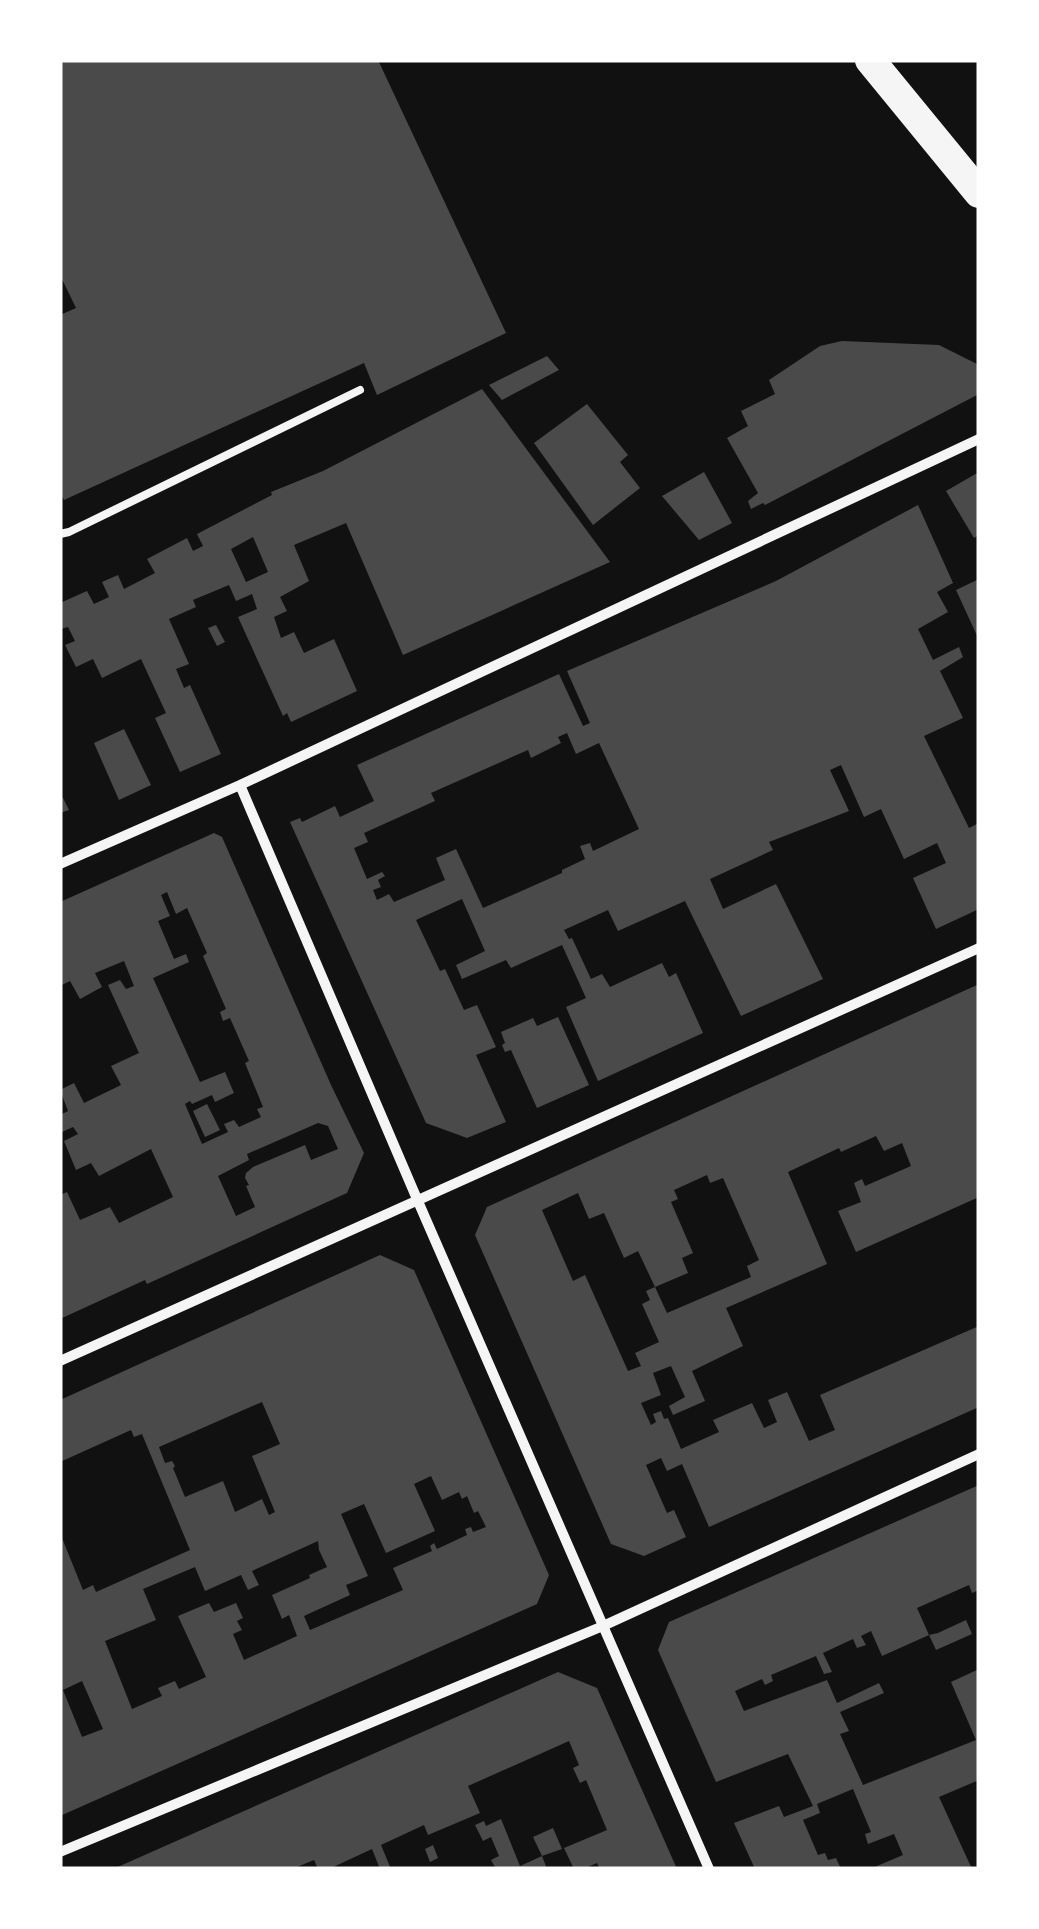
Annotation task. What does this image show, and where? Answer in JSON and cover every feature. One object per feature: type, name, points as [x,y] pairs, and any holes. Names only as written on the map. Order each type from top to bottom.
[{"type":"highway","points":[[870,60],[979,193]]},
{"type":"street","points":[[60,864],[240,785],[979,439]]},
{"type":"street","points":[[240,785],[709,1869]]},
{"type":"street","points":[[60,1361],[979,948]]},
{"type":"street","points":[[60,1852],[603,1626],[979,1454]]},
{"type":"lane","points":[[60,534],[360,390]]},
{"type":"building","points":[[60,60],[378,60],[506,333],[377,395],[364,363],[64,500],[60,492],[60,315],[76,308],[60,275]]},
{"type":"building","points":[[842,341],[939,345],[979,365],[979,394],[751,509],[748,501],[758,493],[727,438],[748,426],[741,411],[775,394],[769,380],[820,346]]},
{"type":"building","points":[[547,356],[559,370],[502,400],[489,385]]},
{"type":"building","points":[[482,389],[610,562],[403,655],[346,523],[294,545],[309,581],[280,597],[287,611],[274,617],[281,638],[294,632],[304,653],[334,639],[357,691],[291,722],[287,713],[283,716],[238,617],[257,609],[252,594],[236,601],[229,585],[193,600],[196,607],[169,619],[189,664],[176,669],[184,688],[190,685],[221,754],[180,772],[155,718],[166,713],[141,659],[102,678],[93,659],[76,667],[65,645],[75,641],[68,627],[60,626],[60,603],[87,591],[94,604],[109,597],[102,582],[118,575],[124,589],[155,573],[147,559],[187,538],[193,551],[203,546],[197,534],[272,495],[271,492],[323,471]],"holes":[[[253,537],[268,572],[246,582],[231,549]]]},
{"type":"building","points":[[587,404],[628,455],[620,462],[640,488],[593,525],[534,443]]},
{"type":"building","points":[[704,472],[732,523],[699,540],[662,496]]},
{"type":"building","points":[[979,472],[979,535],[974,538],[946,491]]},
{"type":"building","points":[[918,505],[953,583],[937,592],[948,612],[918,629],[933,660],[959,647],[963,657],[940,671],[963,718],[924,736],[969,828],[979,823],[979,909],[936,929],[913,878],[946,863],[937,843],[904,859],[881,809],[864,817],[841,765],[830,770],[849,811],[769,842],[773,850],[710,879],[723,909],[776,884],[823,979],[741,1016],[685,901],[618,931],[608,910],[564,930],[572,938],[591,979],[602,974],[610,987],[662,963],[669,977],[676,973],[703,1033],[598,1081],[566,1007],[586,998],[562,945],[511,968],[506,960],[462,979],[456,965],[485,951],[462,899],[416,920],[464,1010],[477,1005],[496,1047],[476,1055],[506,1122],[467,1138],[426,1123],[290,822],[300,818],[302,822],[335,806],[340,817],[374,801],[357,765],[559,674],[583,726],[590,723],[567,671],[776,581]],"holes":[[[567,733],[576,754],[599,743],[639,829],[593,851],[590,843],[580,846],[585,859],[483,908],[456,849],[436,858],[445,880],[394,902],[389,894],[377,900],[373,890],[381,887],[378,880],[385,876],[382,872],[367,879],[354,848],[368,842],[364,833],[435,801],[431,793],[528,750],[531,758],[561,743],[558,737]]]},
{"type":"building","points":[[979,579],[979,640],[956,590]]},
{"type":"building","points":[[216,625],[225,642],[217,646],[208,628]]},
{"type":"building","points":[[124,729],[151,785],[119,800],[94,743]]},
{"type":"building","points":[[60,792],[69,810],[60,813]]},
{"type":"building","points":[[214,833],[222,837],[364,1153],[347,1193],[60,1319],[60,1195],[67,1192],[80,1220],[110,1207],[119,1223],[173,1197],[151,1149],[99,1176],[91,1163],[76,1170],[64,1141],[78,1134],[73,1127],[60,1133],[60,1115],[68,1111],[60,1090],[74,1083],[84,1103],[121,1085],[111,1066],[139,1053],[108,985],[120,980],[126,989],[134,986],[124,961],[95,973],[102,987],[80,999],[70,981],[60,986],[60,902]],"holes":[[[167,892],[176,914],[187,908],[226,1009],[220,1012],[223,1021],[230,1018],[263,1107],[257,1109],[261,1117],[239,1127],[234,1120],[224,1124],[228,1132],[202,1144],[185,1104],[212,1095],[215,1102],[234,1093],[225,1072],[200,1082],[153,978],[189,962],[186,954],[174,959],[158,921],[170,916],[161,895]],[[318,1123],[328,1126],[338,1149],[311,1160],[305,1145],[253,1167],[245,1178],[255,1207],[236,1216],[218,1176],[249,1160],[247,1154]]]},
{"type":"building","points":[[977,985],[979,1197],[856,1252],[838,1211],[861,1202],[854,1183],[862,1179],[865,1186],[911,1166],[902,1143],[884,1151],[876,1136],[788,1172],[827,1264],[726,1308],[743,1346],[692,1371],[705,1401],[673,1415],[669,1406],[685,1397],[671,1366],[653,1373],[661,1395],[641,1403],[651,1425],[656,1422],[653,1414],[661,1411],[664,1419],[668,1418],[681,1449],[719,1432],[713,1420],[752,1403],[764,1428],[777,1422],[768,1400],[787,1392],[809,1441],[835,1430],[820,1395],[979,1326],[979,1407],[709,1527],[682,1464],[667,1471],[661,1458],[646,1465],[667,1513],[674,1510],[686,1537],[644,1556],[611,1544],[475,1235],[487,1207]],"holes":[[[707,1175],[710,1183],[723,1178],[759,1260],[747,1266],[751,1277],[667,1313],[655,1287],[688,1273],[682,1258],[693,1253],[671,1202],[678,1199],[674,1190]],[[578,1193],[589,1219],[604,1213],[624,1258],[638,1251],[655,1287],[646,1291],[650,1300],[642,1304],[659,1342],[635,1353],[641,1366],[628,1371],[585,1275],[573,1281],[542,1210]]]},
{"type":"building","points":[[558,1017],[589,1085],[537,1108],[511,1050],[505,1052],[501,1032],[533,1018],[537,1026]]},
{"type":"building","points":[[207,1104],[220,1130],[205,1137],[193,1111]]},
{"type":"building","points":[[380,1255],[414,1270],[549,1575],[537,1604],[60,1816],[60,1533],[83,1590],[93,1585],[96,1592],[190,1550],[142,1434],[134,1437],[131,1430],[60,1462],[60,1400]],"holes":[[[262,1402],[280,1444],[252,1456],[275,1512],[269,1515],[262,1499],[235,1512],[223,1481],[185,1497],[175,1466],[172,1461],[165,1463],[159,1447]],[[431,1476],[442,1500],[459,1492],[462,1499],[467,1496],[486,1527],[473,1532],[471,1527],[465,1529],[467,1535],[437,1549],[434,1543],[430,1546],[432,1551],[393,1568],[403,1590],[310,1630],[304,1616],[350,1595],[346,1585],[368,1576],[341,1514],[364,1504],[386,1553],[435,1531],[414,1484]],[[318,1541],[327,1567],[272,1595],[282,1619],[289,1615],[297,1636],[244,1660],[233,1634],[242,1630],[237,1621],[243,1618],[236,1603],[214,1612],[209,1603],[178,1616],[206,1677],[179,1689],[175,1681],[158,1688],[162,1696],[132,1709],[105,1641],[156,1620],[143,1589],[195,1567],[205,1591],[241,1575],[248,1590],[259,1585],[252,1571]],[[82,1681],[103,1729],[82,1737],[63,1690]]]},
{"type":"building","points":[[979,1485],[979,1590],[972,1593],[969,1585],[917,1608],[929,1635],[882,1656],[871,1631],[861,1636],[866,1645],[857,1648],[853,1639],[823,1653],[832,1672],[824,1674],[816,1656],[771,1675],[773,1681],[765,1685],[762,1679],[735,1691],[744,1711],[827,1680],[837,1703],[879,1683],[884,1693],[840,1712],[849,1731],[840,1734],[863,1785],[976,1740],[951,1682],[979,1669],[979,1780],[939,1797],[972,1869],[870,1869],[903,1855],[894,1834],[868,1844],[865,1834],[871,1832],[853,1789],[817,1804],[820,1813],[803,1820],[818,1855],[825,1853],[828,1860],[836,1858],[841,1869],[755,1869],[734,1823],[779,1806],[784,1817],[813,1806],[788,1754],[716,1782],[658,1650],[669,1622]]},
{"type":"building","points":[[966,1620],[972,1634],[936,1650],[929,1635]]},
{"type":"building","points":[[558,1672],[597,1688],[677,1869],[600,1869],[597,1863],[574,1869],[564,1848],[607,1830],[586,1780],[580,1783],[573,1768],[579,1765],[569,1741],[468,1786],[480,1813],[428,1835],[424,1825],[381,1845],[391,1869],[380,1869],[372,1849],[329,1869],[318,1869],[314,1860],[292,1869],[113,1869]]},
{"type":"building","points":[[501,1819],[520,1866],[542,1856],[547,1869],[496,1869],[491,1860],[499,1856],[491,1837],[483,1841],[475,1825],[484,1821],[486,1826]]},
{"type":"building","points":[[553,1828],[562,1849],[542,1856],[533,1837]]},
{"type":"building","points":[[433,1845],[438,1858],[430,1862],[425,1849]]}]
